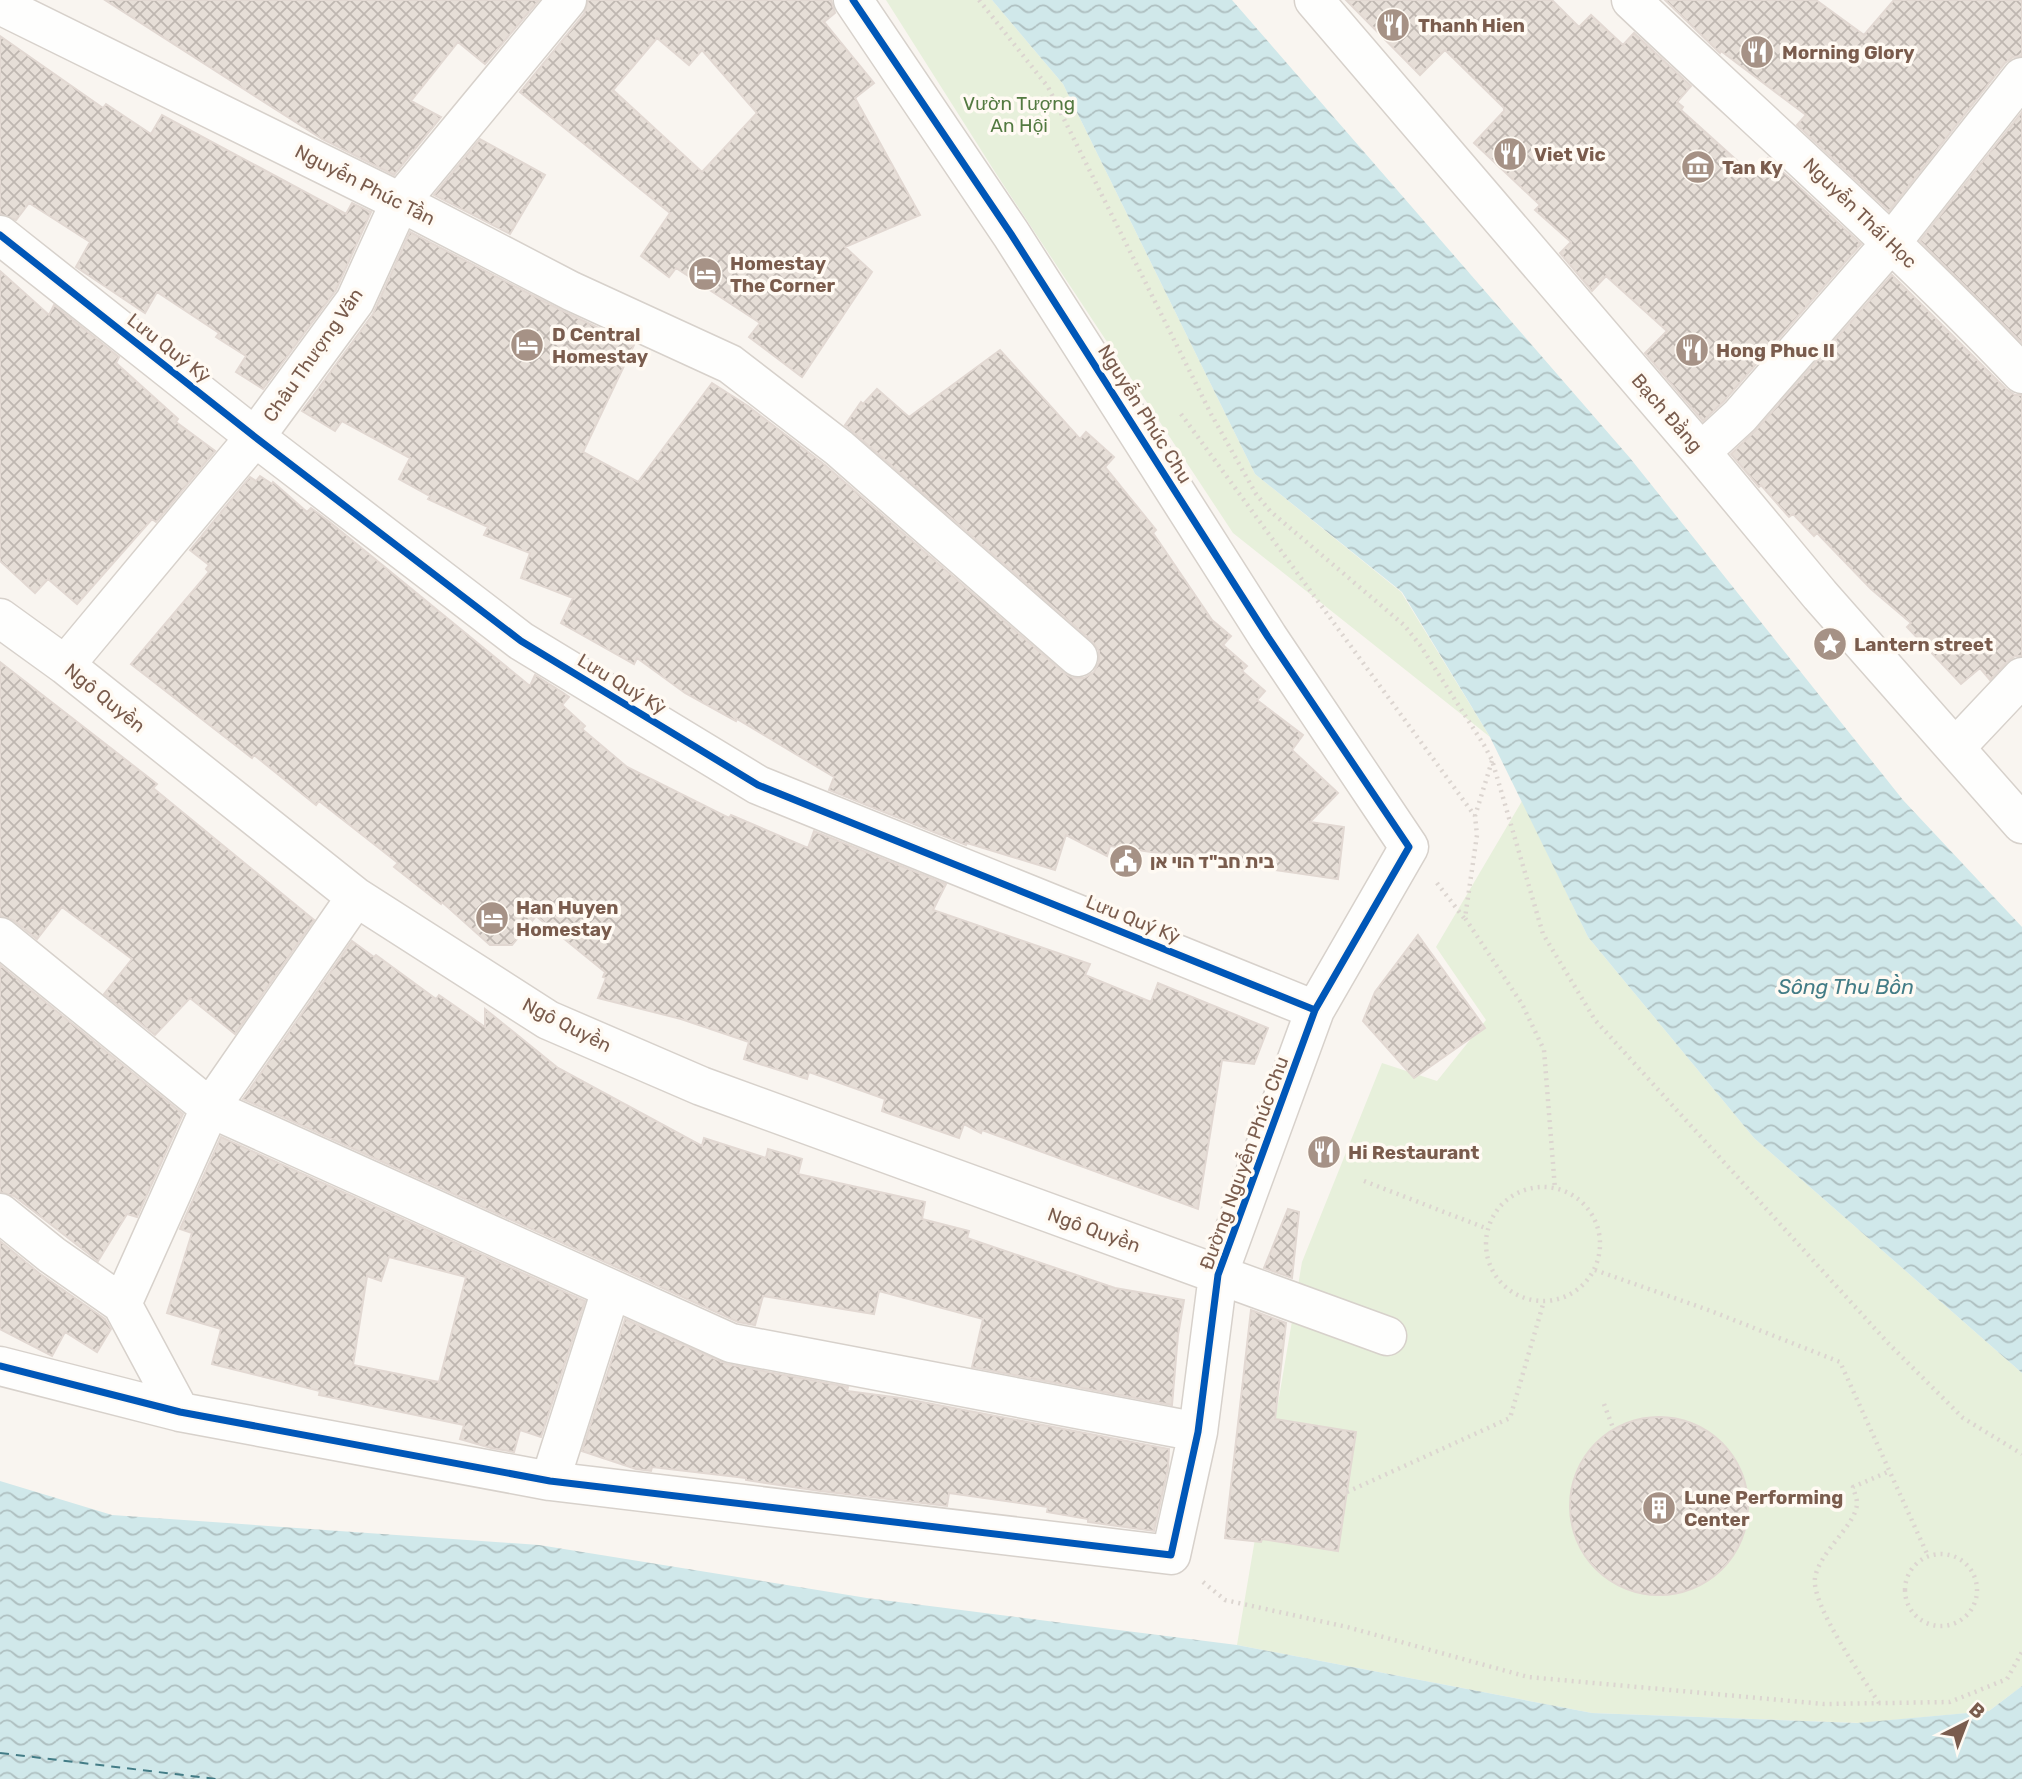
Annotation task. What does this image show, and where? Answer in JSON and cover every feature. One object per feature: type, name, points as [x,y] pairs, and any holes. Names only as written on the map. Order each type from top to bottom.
[{"type":"street","name":"Châu Thượng Văn","points":[[65,664],[255,437],[355,301],[400,202],[567,0]]},
{"type":"street","name":"Nguyễn Phúc Chu","points":[[853,0],[1011,234],[1268,637],[1409,847]]},
{"type":"street","name":"Bạch Đằng","points":[[1314,0],[1820,595],[2022,824]]},
{"type":"street","name":"Nguyễn Thái Học","points":[[1631,0],[1891,243],[2022,374]]},
{"type":"street","name":"Nguyễn Phúc Tần","points":[[0,5],[400,202],[571,291],[730,364],[839,448],[1078,657]]},
{"type":"street","points":[[1700,452],[1740,416],[1891,243],[2022,77]]},
{"type":"street","name":"Lưu Quý Kỳ","points":[[0,234],[255,437],[522,640],[758,785],[1315,1010]]},
{"type":"street","name":"Ngô Quyền","points":[[0,618],[65,664],[356,897],[548,1020],[701,1086],[1387,1336]]},
{"type":"street","points":[[1955,748],[2022,677]]},
{"type":"street","name":"Đường Nguyễn Phúc Chu","points":[[1171,1555],[1198,1432],[1219,1275],[1315,1010],[1409,847]]},
{"type":"street","points":[[122,1304],[210,1108],[356,897]]},
{"type":"street","points":[[0,937],[210,1108],[731,1343],[1198,1432]]},
{"type":"street","points":[[0,1213],[52,1255],[122,1304],[180,1412]]},
{"type":"street","points":[[550,1481],[611,1290]]},
{"type":"street","points":[[0,1366],[180,1412],[550,1481],[1171,1555]]},
{"type":"path","points":[[979,0],[1052,95],[1143,281],[1211,414],[1256,494],[1270,511],[1404,625],[1420,645],[1492,760],[1544,934],[1594,1020],[1888,1343],[1963,1418],[2022,1454]]},
{"type":"path","points":[[1178,410],[1475,816]]},
{"type":"path","points":[[1492,760],[1475,816],[1477,835],[1465,918],[1522,1004],[1544,1049],[1555,1189]]},
{"type":"path","points":[[1364,1181],[1488,1229]]},
{"type":"path","points":[[1548,1186],[1555,1189],[1567,1192],[1583,1203],[1594,1217],[1600,1235],[1600,1252],[1595,1270],[1584,1284],[1570,1295],[1544,1301],[1518,1295],[1503,1285],[1491,1268],[1486,1249],[1488,1229],[1496,1211],[1510,1197],[1527,1188],[1548,1186]]},
{"type":"path","points":[[1595,1270],[1712,1311],[1840,1362],[1928,1556]]},
{"type":"path","points":[[1347,1492],[1510,1418],[1544,1301]]},
{"type":"path","points":[[1604,1404],[1614,1428]]},
{"type":"path","points":[[1879,1703],[1822,1609],[1814,1580],[1824,1556],[1852,1517],[1857,1505],[1853,1487],[1890,1471]]},
{"type":"path","points":[[1171,1555],[1225,1600],[1347,1627],[1528,1677],[1824,1704],[1950,1702],[2007,1679],[2022,1652]]},
{"type":"path","points":[[1928,1556],[1953,1556],[1964,1562],[1972,1571],[1977,1594],[1968,1615],[1958,1623],[1934,1626],[1923,1623],[1908,1605],[1905,1582],[1910,1570],[1928,1556]]},
{"type":"green space","name":"Vườn Tượng An Hội","points":[[886,0],[992,0],[1063,84],[1255,474],[1401,592],[1490,737],[1233,533],[995,172]]},
{"type":"green space","points":[[1522,801],[1588,937],[1754,1138],[2022,1373],[2022,1686],[1989,1711],[1861,1723],[1592,1713],[1237,1645],[1302,1262],[1382,1063],[1437,1081],[1486,1020],[1436,947]]},
{"type":"water","name":"Sông Thu Bồn","points":[[992,0],[1232,0],[1630,458],[1903,800],[2022,927],[2022,1373],[1754,1138],[1588,937],[1490,737],[1402,592],[1255,474],[1063,84]]},
{"type":"water","points":[[0,1481],[112,1515],[539,1545],[867,1598],[1237,1645],[1592,1713],[1857,1723],[1989,1711],[2022,1686],[2022,1779],[0,1779]]},
{"type":"building","points":[[105,0],[539,0],[485,64],[458,42],[411,101],[441,117],[394,175],[322,139]]},
{"type":"building","points":[[588,0],[831,0],[835,13],[824,22],[874,83],[855,98],[920,215],[845,247],[872,272],[802,377],[749,337],[760,323],[676,268],[669,277],[641,256],[670,213],[520,92],[584,14]],"holes":[[[657,38],[689,65],[702,50],[757,113],[702,172],[613,90]]]},
{"type":"building","points":[[1346,0],[1552,0],[1579,27],[1591,15],[1623,45],[1634,33],[1691,86],[1677,102],[1683,107],[1681,110],[1753,175],[1768,158],[1861,244],[1724,401],[1703,421],[1645,353],[1667,331],[1606,276],[1592,291],[1560,253],[1571,242],[1535,210],[1540,205],[1474,143],[1504,108],[1445,50],[1420,75]]},
{"type":"building","points":[[1665,0],[1816,0],[1864,35],[1894,0],[2022,0],[2022,56],[2013,57],[2005,63],[1889,211],[1797,125],[1806,115],[1721,51],[1720,53]]},
{"type":"building","points":[[0,36],[103,108],[106,104],[151,134],[162,115],[346,214],[352,203],[371,212],[336,290],[263,389],[236,372],[246,356],[216,337],[219,333],[157,292],[145,313],[76,267],[90,242],[29,203],[16,220],[0,214]]},
{"type":"building","points":[[2022,112],[2022,343],[1920,241]]},
{"type":"building","points":[[480,139],[545,175],[510,234],[434,195]]},
{"type":"building","points":[[410,232],[634,345],[583,452],[638,482],[712,383],[748,406],[825,465],[1064,673],[1073,678],[1084,678],[1094,672],[1099,662],[1099,651],[1092,641],[845,425],[861,402],[863,404],[877,389],[909,417],[1000,350],[1080,439],[1086,432],[1114,457],[1105,467],[1156,530],[1153,533],[1212,620],[1231,636],[1223,645],[1247,666],[1242,671],[1265,691],[1257,700],[1303,735],[1292,750],[1338,793],[1310,822],[1344,827],[1338,879],[1110,846],[1107,856],[1066,835],[1055,870],[967,843],[966,845],[829,790],[834,777],[737,719],[736,721],[685,693],[637,658],[634,664],[561,623],[573,598],[521,578],[530,553],[484,535],[488,527],[428,499],[430,496],[399,479],[410,458],[342,421],[335,431],[302,411],[373,314]]},
{"type":"building","points":[[0,271],[49,315],[54,305],[119,357],[116,363],[178,419],[176,422],[215,451],[156,522],[152,519],[77,604],[48,579],[35,593],[0,561]]},
{"type":"building","points":[[1892,275],[2006,389],[2015,395],[2022,395],[2022,656],[2015,656],[2007,662],[1990,680],[1980,668],[1961,684],[1907,627],[1911,623],[1871,589],[1817,533],[1814,536],[1793,514],[1789,517],[1731,454],[1756,430]]},
{"type":"building","points":[[260,476],[272,484],[273,482],[307,512],[311,508],[331,523],[530,686],[535,675],[569,697],[562,705],[585,726],[582,729],[627,767],[729,818],[731,815],[808,848],[814,831],[946,884],[933,910],[1090,964],[1085,975],[1151,1002],[1158,983],[1268,1028],[1254,1064],[1222,1060],[1198,1209],[982,1130],[981,1133],[964,1124],[959,1138],[882,1111],[885,1099],[809,1072],[807,1079],[744,1059],[749,1042],[681,1019],[598,998],[606,978],[603,977],[605,972],[536,916],[512,945],[490,945],[442,902],[441,904],[394,867],[398,863],[319,801],[316,805],[254,755],[252,758],[131,664],[209,572],[206,569],[209,565],[190,550],[250,477],[256,481]]},
{"type":"building","points":[[0,662],[157,784],[153,788],[314,920],[235,1034],[190,998],[155,1035],[104,994],[132,959],[62,907],[37,939],[13,920],[0,916]]},
{"type":"building","points":[[1418,935],[1485,1028],[1414,1078],[1363,1021],[1375,992]]},
{"type":"building","points":[[352,941],[374,957],[376,955],[436,999],[439,995],[485,1027],[485,1009],[558,1068],[702,1146],[704,1138],[766,1158],[768,1149],[802,1159],[798,1174],[925,1202],[922,1219],[969,1231],[967,1238],[1115,1288],[1184,1300],[1172,1405],[972,1367],[983,1319],[879,1291],[874,1314],[763,1296],[755,1325],[738,1322],[243,1099]]},
{"type":"building","points":[[0,965],[183,1114],[137,1217],[127,1214],[98,1261],[14,1196],[0,1192]]},
{"type":"building","points":[[221,1137],[585,1301],[541,1437],[520,1430],[514,1452],[491,1448],[460,1439],[464,1425],[319,1395],[320,1391],[212,1364],[221,1329],[167,1313],[192,1233],[180,1229]],"holes":[[[389,1257],[466,1277],[439,1382],[353,1365],[367,1276],[381,1281]]]},
{"type":"building","points":[[1288,1209],[1299,1212],[1292,1278],[1264,1268]]},
{"type":"building","points":[[0,1241],[39,1273],[105,1319],[111,1329],[97,1352],[65,1332],[52,1356],[0,1329]]},
{"type":"building","points":[[1251,1310],[1286,1323],[1275,1419],[1356,1432],[1338,1551],[1262,1539],[1261,1542],[1225,1538]]},
{"type":"building","points":[[625,1319],[727,1364],[848,1387],[847,1391],[901,1398],[1169,1449],[1168,1468],[1154,1531],[1088,1522],[1088,1519],[1047,1512],[1048,1507],[949,1493],[947,1506],[820,1491],[746,1478],[652,1467],[651,1471],[636,1469],[582,1451]]},
{"type":"building","name":"Lune Performing Center","points":[[1659,1417],[1693,1424],[1722,1443],[1741,1472],[1748,1506],[1741,1540],[1722,1569],[1693,1588],[1659,1595],[1625,1588],[1596,1569],[1577,1540],[1570,1506],[1577,1472],[1596,1443],[1625,1424]]},
{"type":"ferry route","points":[[0,1753],[216,1779]]},
{"type":"cycle path","points":[[0,1366],[180,1412],[550,1481],[1171,1555],[1198,1432],[1218,1275],[1315,1010],[1409,847],[1268,637],[1011,234],[853,0]]},
{"type":"cycle path","points":[[0,235],[255,437],[521,641],[758,785],[1315,1010]]},
{"type":"place","name":"Thanh Hien","points":[[1393,25]]},
{"type":"place","name":"Morning Glory","points":[[1757,52]]},
{"type":"place","name":"Viet Vic","points":[[1510,154]]},
{"type":"place","name":"Tan Ky","points":[[1698,167]]},
{"type":"place","name":"Homestay The Corner","points":[[705,274]]},
{"type":"place","name":"D Central Homestay","points":[[527,345]]},
{"type":"place","name":"Hong Phuc II","points":[[1692,350]]},
{"type":"place","name":"Lantern street","points":[[1830,644]]},
{"type":"place","name":"בית חב\"ד הוי אן","points":[[1126,861]]},
{"type":"place","name":"Han Huyen Homestay","points":[[492,918]]},
{"type":"place","name":"Hi Restaurant","points":[[1324,1152]]},
{"type":"place","name":"Lune Performing Center","points":[[1659,1508]]}]
